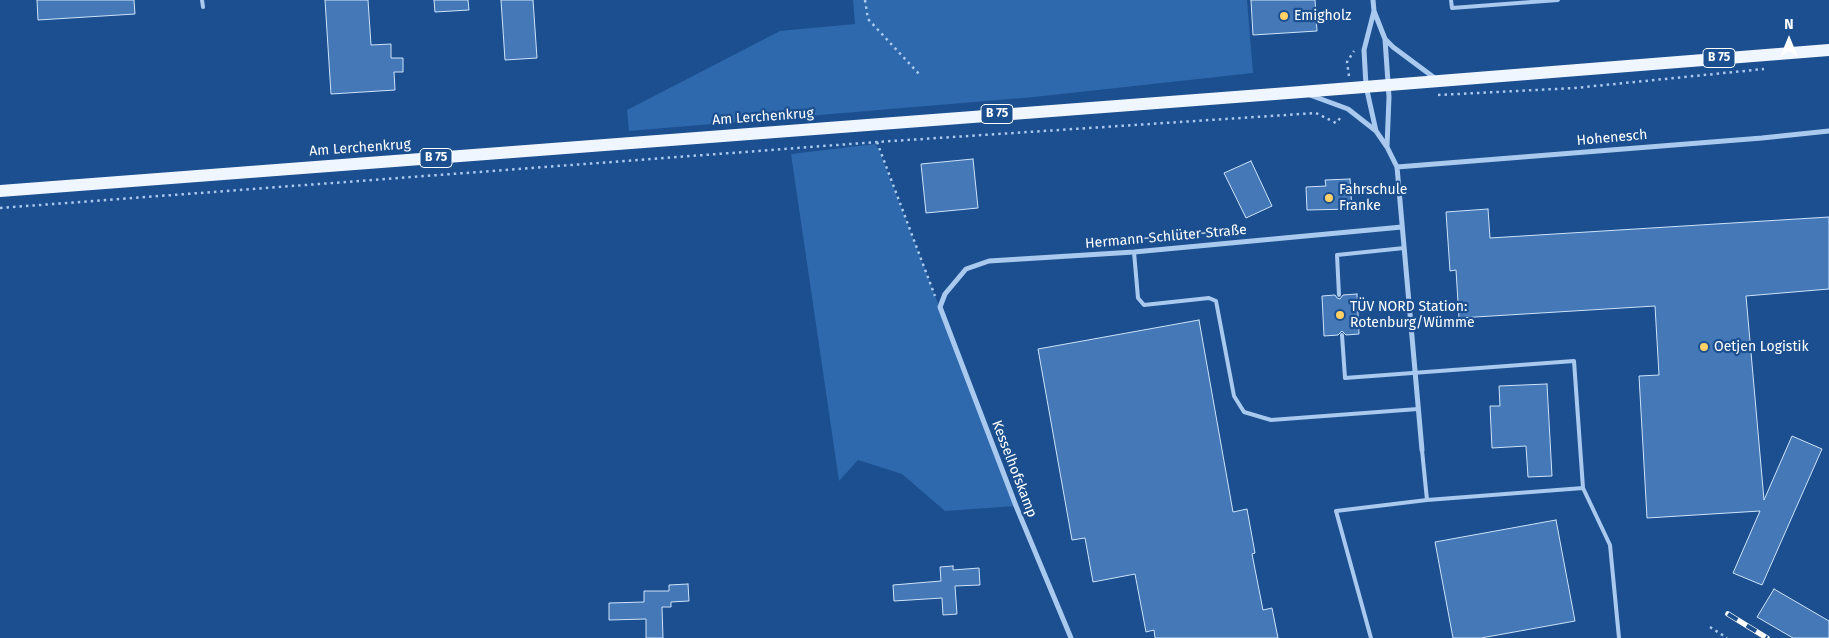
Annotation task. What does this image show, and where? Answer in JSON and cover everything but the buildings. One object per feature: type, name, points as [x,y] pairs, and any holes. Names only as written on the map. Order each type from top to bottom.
[{"type":"main road","name":"B 75","points":[[1301,92],[1829,50]]},
{"type":"main road","name":"Am Lerchenkrug","points":[[0,191],[1301,92]]},
{"type":"street","points":[[1373,0],[1374,11],[1385,39],[1388,85],[1387,148]]},
{"type":"street","points":[[1374,11],[1364,50],[1366,86],[1376,131]]},
{"type":"street","points":[[1385,39],[1438,81]]},
{"type":"street","points":[[1301,92],[1348,110],[1376,131],[1397,167],[1422,450]]},
{"type":"street","name":"Hohenesch","points":[[1397,167],[1829,131]]},
{"type":"street","name":"Hermann-Schlüter-Straße","points":[[940,306],[945,294],[966,269],[988,262],[1134,252],[1402,227]]},
{"type":"street","name":"Kesselhofskamp","points":[[940,306],[1016,506],[1071,638]]},
{"type":"lane","points":[[202,0],[203,7]]},
{"type":"lane","points":[[1451,0],[1452,8],[1558,0]]},
{"type":"lane","points":[[1339,295],[1337,255],[1404,248]]},
{"type":"lane","points":[[1134,252],[1138,298],[1144,305],[1209,298],[1216,301],[1234,396],[1244,412],[1271,420],[1418,409]]},
{"type":"lane","points":[[1342,335],[1345,378],[1574,361],[1583,488],[1610,545],[1619,638]]},
{"type":"lane","points":[[1422,450],[1427,500]]},
{"type":"lane","points":[[1371,638],[1336,511],[1427,500],[1583,488]]},
{"type":"path","points":[[865,0],[868,20],[919,74]]},
{"type":"path","points":[[1436,95],[1575,88],[1770,69]]},
{"type":"path","points":[[0,208],[877,142],[1316,113],[1336,123],[1348,110]]},
{"type":"path","points":[[877,142],[940,306]]},
{"type":"path","points":[[1710,627],[1727,638]]},
{"type":"shaded area","points":[[853,0],[1247,0],[1253,73],[1034,97],[629,131],[627,110],[780,31],[855,24]]},
{"type":"shaded area","points":[[875,144],[879,150],[1016,506],[945,511],[902,474],[858,460],[839,481],[791,154]]},
{"type":"railway","points":[[1728,614],[1767,638]]},
{"type":"place","name":"Emigholz","points":[[1284,16]]},
{"type":"place","name":"Fahrschule Franke","points":[[1329,198]]},
{"type":"place","name":"TÜV NORD Station: Rotenburg/Wümme","points":[[1340,315]]},
{"type":"place","name":"Oetjen Logistik","points":[[1704,347]]}]
